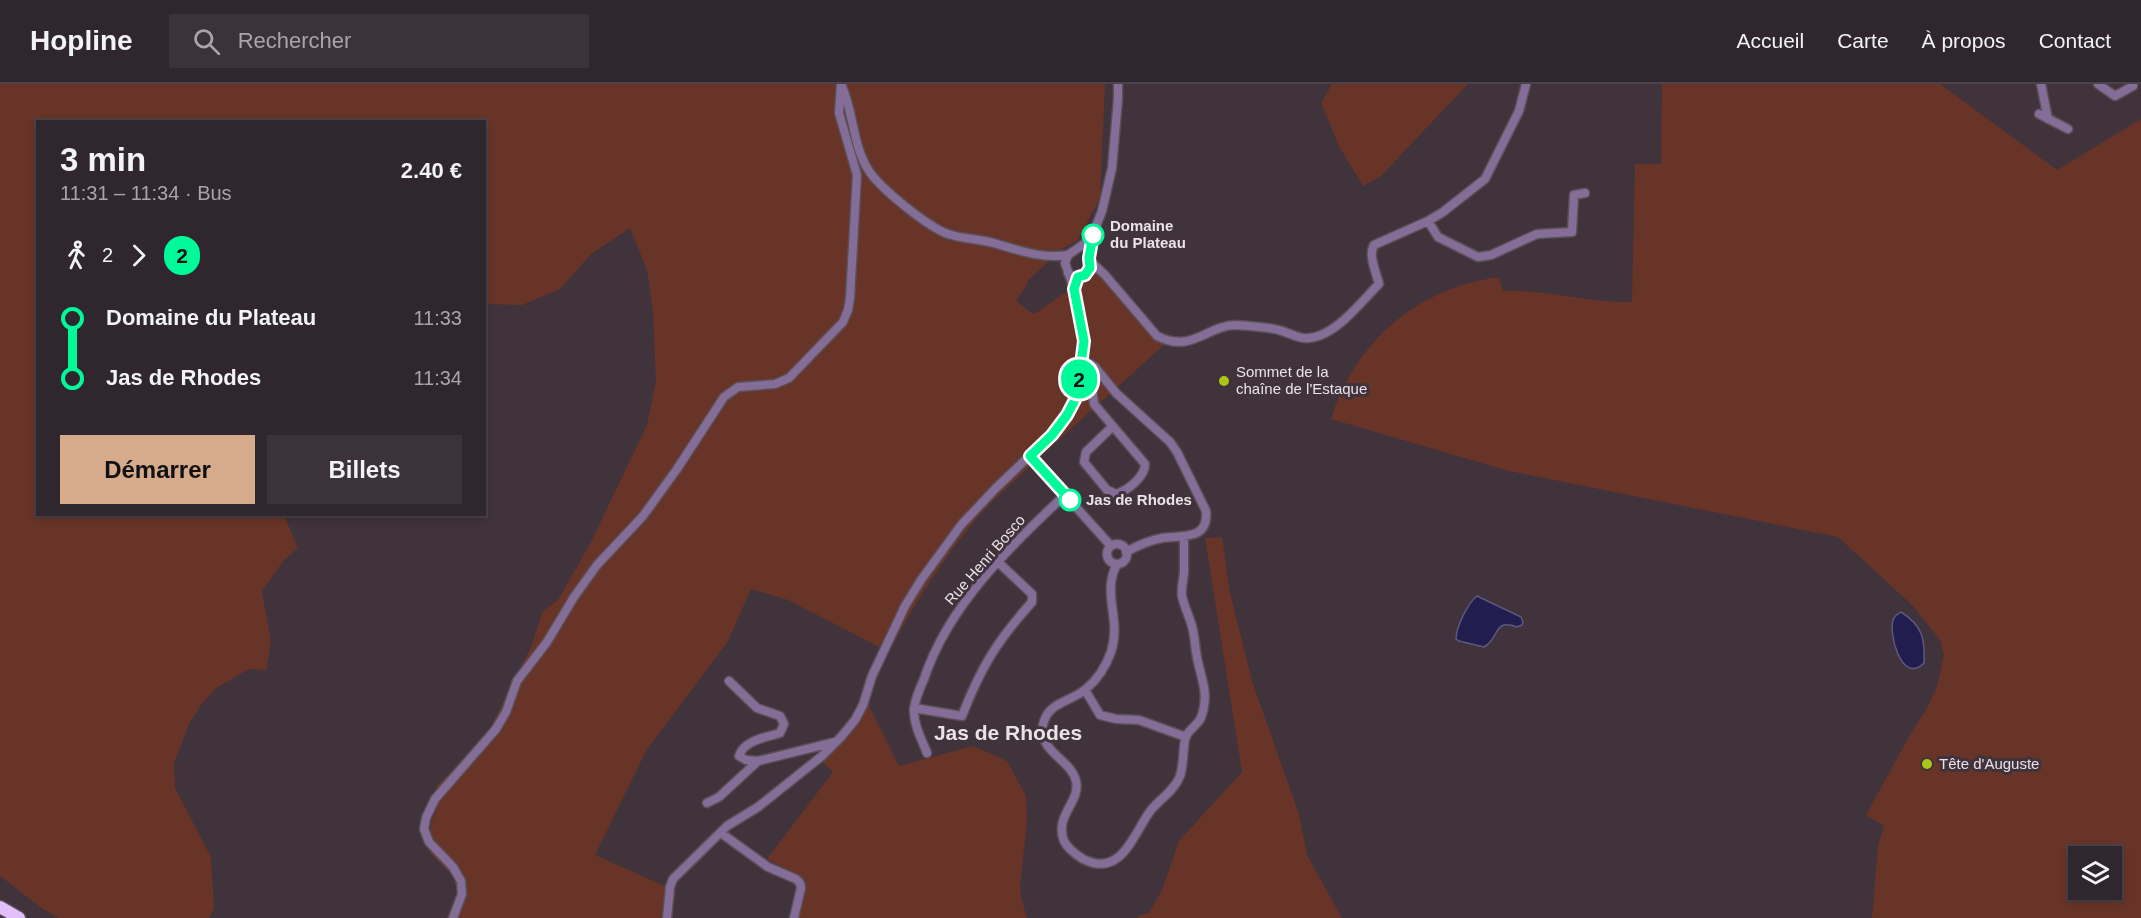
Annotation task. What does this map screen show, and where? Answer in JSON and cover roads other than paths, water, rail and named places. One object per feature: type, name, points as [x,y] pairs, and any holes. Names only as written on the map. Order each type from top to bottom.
[{"type":"highway","points":[[0,907],[19,918]]},
{"type":"street","points":[[841,84],[850,109],[856,140],[871,173],[894,197],[936,228],[949,234],[998,244],[1017,251],[1055,257],[1084,252],[1157,336],[1176,342],[1189,341],[1234,325],[1281,330],[1299,339],[1310,339],[1332,330],[1379,284],[1372,257],[1371,249],[1374,245],[1428,221],[1485,179],[1520,111],[1526,84]]},
{"type":"street","points":[[453,918],[462,894],[461,880],[453,867],[429,842],[424,829],[426,818],[435,799],[496,729],[506,712],[517,681],[547,642],[574,597],[597,565],[643,516],[724,397],[738,387],[776,384],[789,378],[846,316],[850,298],[857,175],[839,112],[841,84]]},
{"type":"street","points":[[1089,271],[1091,239],[1102,211],[1112,168],[1118,84]]},
{"type":"street","points":[[2041,84],[2048,119]]},
{"type":"street","points":[[2098,84],[2111,99],[2133,86]]},
{"type":"street","points":[[839,112],[844,106],[850,109]]},
{"type":"street","points":[[2039,114],[2068,129]]},
{"type":"street","points":[[841,123],[856,140]]},
{"type":"street","points":[[1428,221],[1438,237],[1478,257],[1483,257],[1537,234],[1572,232],[1574,195],[1585,193]]},
{"type":"street","points":[[667,918],[673,879],[732,823],[758,807],[822,756],[855,720],[863,705],[872,676],[905,606],[921,580],[962,525],[995,489],[1052,435],[1067,415],[1077,396],[1083,333],[1074,289],[1068,273],[1070,256],[1091,239]]},
{"type":"street","points":[[1068,273],[1078,277],[1089,271],[1100,270]]},
{"type":"street","points":[[1074,289],[1078,277]]},
{"type":"street","points":[[1082,359],[1095,367],[1116,393],[1170,442],[1177,452],[1206,516],[1203,528],[1196,533],[1184,537],[1161,538],[1126,552]]},
{"type":"street","points":[[1095,367],[1092,387],[1094,404],[1145,464],[1143,474],[1122,493],[1116,495],[1107,490],[1084,462],[1086,452],[1112,427]]},
{"type":"street","points":[[1030,456],[1111,546]]},
{"type":"street","name":"Rue Henri Bosco","points":[[914,708],[928,666],[946,627],[969,595],[1020,538],[1065,495]]},
{"type":"street","points":[[1111,546],[1121,545],[1126,552],[1124,560],[1117,564],[1112,572],[1110,593],[1115,638],[1102,671],[1085,690],[1055,705],[1045,719],[1042,728],[1047,746],[1054,756],[1073,772],[1076,780],[1077,792],[1062,820],[1064,840],[1070,850],[1098,864],[1110,862],[1127,850],[1145,817],[1180,778],[1185,759],[1186,737],[1202,718],[1205,690],[1183,598],[1184,537]]},
{"type":"street","points":[[1111,546],[1108,558],[1117,564]]},
{"type":"street","points":[[927,753],[915,719],[914,708],[962,716],[990,654],[1032,602],[1032,594],[999,562]]},
{"type":"street","points":[[729,681],[757,708],[783,719],[784,724],[780,733],[750,744],[740,752],[742,758],[758,761],[836,742]]},
{"type":"street","points":[[1085,690],[1100,715],[1116,719],[1139,720],[1186,737]]},
{"type":"street","points":[[707,803],[720,797],[758,761]]},
{"type":"street","points":[[721,833],[768,867],[800,883],[801,888],[794,918]]},
{"type":"place","name":"Domaine du Plateau","points":[[1093,235]]},
{"type":"place","name":"Sommet de la chaîne de l'Estaque","points":[[1224,381]]},
{"type":"place","name":"Jas de Rhodes","points":[[1070,500]]},
{"type":"place","name":"Tête d'Auguste","points":[[1927,764]]},
{"type":"district","name":"Jas de Rhodes","points":[[1008,733]]}]
